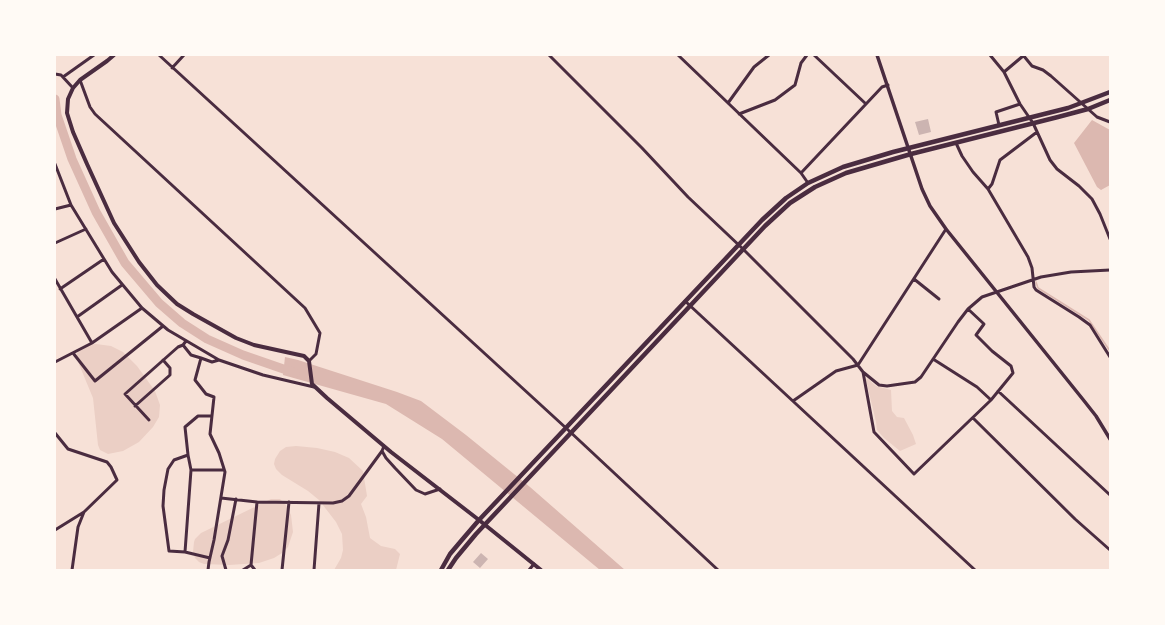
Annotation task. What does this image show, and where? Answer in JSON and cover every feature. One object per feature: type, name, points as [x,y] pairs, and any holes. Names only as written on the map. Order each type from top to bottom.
[{"type":"main road","points":[[114,55],[108,61],[80,80],[73,88],[68,99],[67,112],[76,139],[114,223],[139,262],[157,285],[172,299],[193,314],[236,338],[272,350],[304,356],[309,362],[313,385],[384,446],[480,520],[541,570]]},
{"type":"main road","points":[[441,570],[454,550],[480,520],[738,245],[774,209],[808,183],[822,175],[844,167],[909,148],[1029,118],[1082,103],[1110,92]]},
{"type":"main road","points":[[448,570],[465,545],[743,249],[777,214],[790,204],[815,187],[846,173],[911,154],[1088,109],[1110,100]]},
{"type":"street","points":[[63,77],[94,55]]},
{"type":"street","points":[[159,55],[566,428],[718,570]]},
{"type":"street","points":[[172,68],[184,55]]},
{"type":"street","points":[[549,55],[642,148],[688,197],[743,249],[858,365],[863,372],[879,385],[901,385],[915,382],[921,377],[958,322],[982,297],[1041,277],[1071,272],[1110,270]]},
{"type":"street","points":[[678,55],[802,174],[808,183]]},
{"type":"street","points":[[728,103],[754,67],[770,55]]},
{"type":"street","points":[[739,114],[775,100],[795,85],[801,63],[807,55]]},
{"type":"street","points":[[814,55],[866,104]]},
{"type":"street","points":[[877,55],[922,189],[937,216],[1089,407],[1110,439]]},
{"type":"street","points":[[990,55],[1004,72],[1020,104],[1033,124],[1050,160],[1057,169],[1079,186],[1092,199],[1110,239]]},
{"type":"street","points":[[1004,72],[1023,55],[1032,66],[1043,70],[1051,76],[1097,117],[1110,122]]},
{"type":"street","points":[[56,74],[63,77],[73,88]]},
{"type":"street","points":[[80,80],[90,108],[95,114],[305,308],[320,332],[316,354],[309,362]]},
{"type":"street","points":[[802,174],[866,104],[882,88],[888,85]]},
{"type":"street","points":[[999,125],[996,112],[1020,104]]},
{"type":"street","points":[[988,189],[992,184],[1000,160],[1037,132]]},
{"type":"street","points":[[956,143],[962,156],[973,172],[988,189],[1028,257],[1032,268],[1034,287],[1036,290],[1090,325],[1110,357]]},
{"type":"street","points":[[55,167],[71,205],[112,272],[142,308],[163,326],[219,360],[263,376],[313,385]]},
{"type":"street","points":[[55,208],[71,205]]},
{"type":"street","points":[[55,243],[86,229]]},
{"type":"street","points":[[793,401],[836,371],[858,365],[946,229]]},
{"type":"street","points":[[60,289],[104,259]]},
{"type":"street","points":[[914,278],[939,299]]},
{"type":"street","points":[[55,279],[92,343]]},
{"type":"street","points":[[77,317],[122,284]]},
{"type":"street","points":[[685,302],[975,570]]},
{"type":"street","points":[[55,362],[92,343],[142,308]]},
{"type":"street","points":[[863,372],[874,432],[914,474],[991,400],[1012,375],[1013,370],[1011,366],[992,351],[976,334],[984,324],[968,310]]},
{"type":"street","points":[[73,353],[95,381],[163,326]]},
{"type":"street","points":[[149,420],[125,394],[186,341]]},
{"type":"street","points":[[183,345],[191,355],[212,362],[219,360]]},
{"type":"street","points":[[201,358],[196,380],[206,394],[214,397],[210,434],[219,452],[224,470],[221,498],[208,570]]},
{"type":"street","points":[[933,359],[977,387],[991,400]]},
{"type":"street","points":[[135,406],[170,375],[170,368],[163,360]]},
{"type":"street","points":[[998,391],[1110,496]]},
{"type":"street","points":[[185,552],[191,470],[185,427],[198,416],[212,416]]},
{"type":"street","points":[[973,418],[1075,519],[1110,550]]},
{"type":"street","points":[[55,433],[68,449],[107,462],[111,466],[117,480],[84,512],[55,530]]},
{"type":"street","points":[[221,498],[257,502],[334,503],[342,501],[349,496],[382,451],[384,446]]},
{"type":"street","points":[[382,451],[394,468],[416,490],[425,494],[440,489]]},
{"type":"street","points":[[188,455],[174,460],[168,470],[164,496],[164,521],[169,552],[185,552],[210,558]]},
{"type":"street","points":[[191,470],[224,470]]},
{"type":"street","points":[[226,570],[222,556],[228,540],[236,499]]},
{"type":"street","points":[[255,570],[251,565],[257,502]]},
{"type":"street","points":[[282,570],[289,502]]},
{"type":"street","points":[[314,570],[319,503]]},
{"type":"street","points":[[72,570],[78,527],[84,512]]},
{"type":"street","points":[[529,570],[534,564]]},
{"type":"street","points":[[243,570],[251,565]]},
{"type":"shaded area","points":[[1092,120],[1110,130],[1110,185],[1101,190],[1097,187],[1074,143]]},
{"type":"shaded area","points":[[96,344],[111,346],[123,352],[137,366],[155,391],[160,405],[159,417],[153,427],[139,442],[123,451],[108,454],[100,450],[98,445],[93,398],[76,357],[79,350],[87,345]]},
{"type":"shaded area","points":[[285,357],[421,401],[530,487],[625,570],[600,570],[442,439],[386,404],[283,375]]},
{"type":"shaded area","points":[[867,378],[876,386],[891,390],[892,411],[897,417],[904,418],[916,444],[900,451],[877,430],[866,380]]},
{"type":"shaded area","points":[[296,446],[317,448],[335,452],[349,458],[363,471],[367,496],[361,504],[366,517],[370,538],[381,546],[395,549],[400,554],[396,570],[334,570],[341,558],[343,550],[342,534],[336,522],[319,500],[308,491],[282,475],[276,469],[274,464],[280,451],[286,447]]},
{"type":"shaded area","points":[[271,499],[280,499],[286,505],[291,515],[293,532],[288,547],[282,553],[274,558],[259,563],[229,565],[204,564],[195,558],[193,552],[194,542],[201,533]]},
{"type":"building","points":[[928,119],[931,132],[919,135],[915,122]]},
{"type":"building","points":[[481,553],[488,559],[480,568],[473,562]]},
{"type":"waterway","points":[[55,99],[57,115],[72,159],[96,212],[125,263],[159,303],[182,323],[207,339],[243,355],[295,373]]},
{"type":"waterway","points":[[1036,282],[1038,288],[1089,320],[1110,351]]}]
